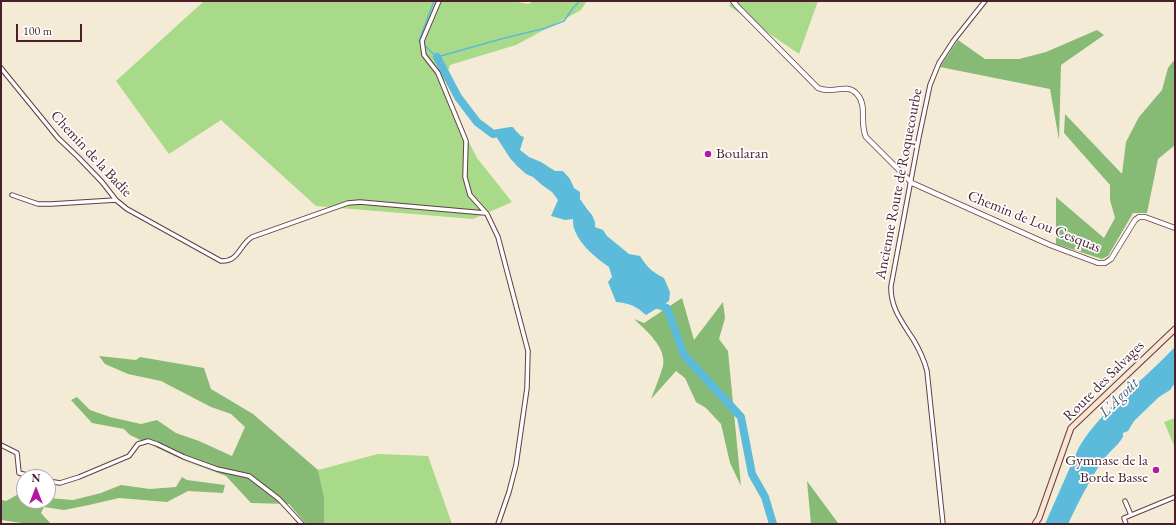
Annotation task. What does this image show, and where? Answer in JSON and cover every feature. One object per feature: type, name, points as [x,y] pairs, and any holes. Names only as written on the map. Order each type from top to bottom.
[{"type":"main road","name":"Route des Salvages","points":[[1035,524],[1039,518],[1071,428],[1175,329]]},
{"type":"street","points":[[439,1],[422,43],[424,55],[438,73],[466,141],[464,177],[470,195],[485,212],[498,237],[528,351],[527,388],[516,465],[498,524]]},
{"type":"street","points":[[733,1],[818,88],[828,91],[848,89],[857,94],[862,105],[862,127],[866,137],[910,182]]},
{"type":"street","name":"Ancienne Route de Roquecourbe","points":[[943,524],[927,371],[918,348],[895,310],[890,292],[926,99],[930,85],[939,63],[954,40],[985,1]]},
{"type":"street","name":"Chemin de la Badie","points":[[1,68],[58,138],[102,182],[116,200],[127,209],[221,261],[229,260],[236,256],[247,240],[252,237],[348,203],[360,202],[485,212]]},
{"type":"street","name":"Chemin de Lou Cesquas","points":[[910,182],[1050,245],[1098,263],[1105,263],[1111,259],[1134,220],[1139,217],[1145,217],[1175,228]]},
{"type":"street","points":[[12,195],[38,204],[116,200]]},
{"type":"street","points":[[56,482],[60,483],[80,476],[129,456],[138,444],[148,441],[217,470],[249,476],[279,499],[302,524]]},
{"type":"street","points":[[1,445],[18,453],[20,469]]},
{"type":"street","points":[[1126,524],[1124,518],[1175,497]]},
{"type":"street","points":[[1125,501],[1131,515]]},
{"type":"green space","points":[[202,1],[512,1],[528,4],[534,1],[587,1],[581,10],[516,45],[450,65],[442,89],[477,158],[512,202],[473,219],[316,206],[221,120],[169,154],[116,81],[203,2]]},
{"type":"green space","points":[[731,1],[818,1],[799,54],[729,6]]},
{"type":"green space","points":[[1097,30],[1104,35],[1061,65],[1059,140],[1050,89],[940,67],[958,40],[985,59],[1019,59],[1046,52]]},
{"type":"green space","points":[[1175,59],[1175,145],[1158,159],[1147,213],[1133,213],[1108,256],[1102,259],[1056,244],[1056,197],[1104,238],[1115,218],[1110,200],[1110,185],[1064,133],[1065,114],[1122,174],[1126,142],[1139,117],[1162,90],[1168,68]]},
{"type":"green space","points":[[682,298],[694,340],[723,302],[725,318],[719,339],[728,351],[741,486],[730,463],[721,424],[706,408],[696,402],[685,378],[676,371],[651,399],[663,366],[662,353],[659,346],[644,328],[634,319],[644,323]]},
{"type":"green space","points":[[99,356],[136,360],[140,357],[204,368],[211,389],[253,414],[318,470],[324,497],[324,524],[306,524],[289,504],[251,503],[226,476],[183,460],[130,435],[124,429],[92,423],[71,400],[77,397],[90,410],[110,417],[141,424],[157,420],[176,433],[199,441],[232,456],[245,427],[231,414],[211,407],[161,381],[128,374],[105,364]]},
{"type":"green space","points":[[1175,418],[1175,448],[1164,422]]},
{"type":"green space","points":[[378,454],[428,456],[452,524],[324,524],[324,497],[318,470]]},
{"type":"green space","points":[[182,477],[187,480],[225,485],[223,493],[188,491],[167,502],[119,498],[64,510],[56,509],[56,499],[73,500],[101,493],[121,485],[150,489],[176,487]]},
{"type":"green space","points":[[807,481],[838,523],[839,524],[811,524]]},
{"type":"green space","points":[[16,495],[16,509],[43,509],[41,513],[51,524],[29,524],[1,520],[1,500],[6,501]]},
{"type":"water","points":[[501,130],[515,130],[524,137],[520,150],[529,157],[541,162],[555,171],[563,171],[570,179],[574,188],[580,192],[580,199],[592,215],[595,222],[595,227],[603,230],[607,236],[629,254],[640,256],[650,269],[664,278],[670,292],[669,301],[646,315],[639,309],[625,303],[616,302],[608,282],[612,277],[609,267],[594,256],[581,242],[574,230],[573,219],[565,220],[551,216],[558,200],[552,192],[533,177],[526,174],[510,158],[497,138]]},
{"type":"water","points":[[1175,347],[1175,383],[1170,390],[1159,397],[1134,421],[1128,431],[1123,433],[1121,441],[1103,459],[1083,493],[1068,524],[1045,524],[1079,447],[1085,437],[1108,411]]},
{"type":"waterway","points":[[421,43],[419,41],[434,1]]},
{"type":"waterway","points":[[424,45],[437,57],[546,28],[564,21],[580,1]]},
{"type":"waterway","points":[[437,57],[458,97],[477,122],[493,134],[511,131]]},
{"type":"waterway","points":[[652,303],[667,308],[684,355],[741,417],[752,474],[765,497],[773,524]]},
{"type":"place","name":"Boularan","points":[[708,154]]},
{"type":"place","name":"Gymnase de la Borde Basse","points":[[1156,470]]},
{"type":"water label","name":"L'Agoût","points":[[1119,398]]}]
